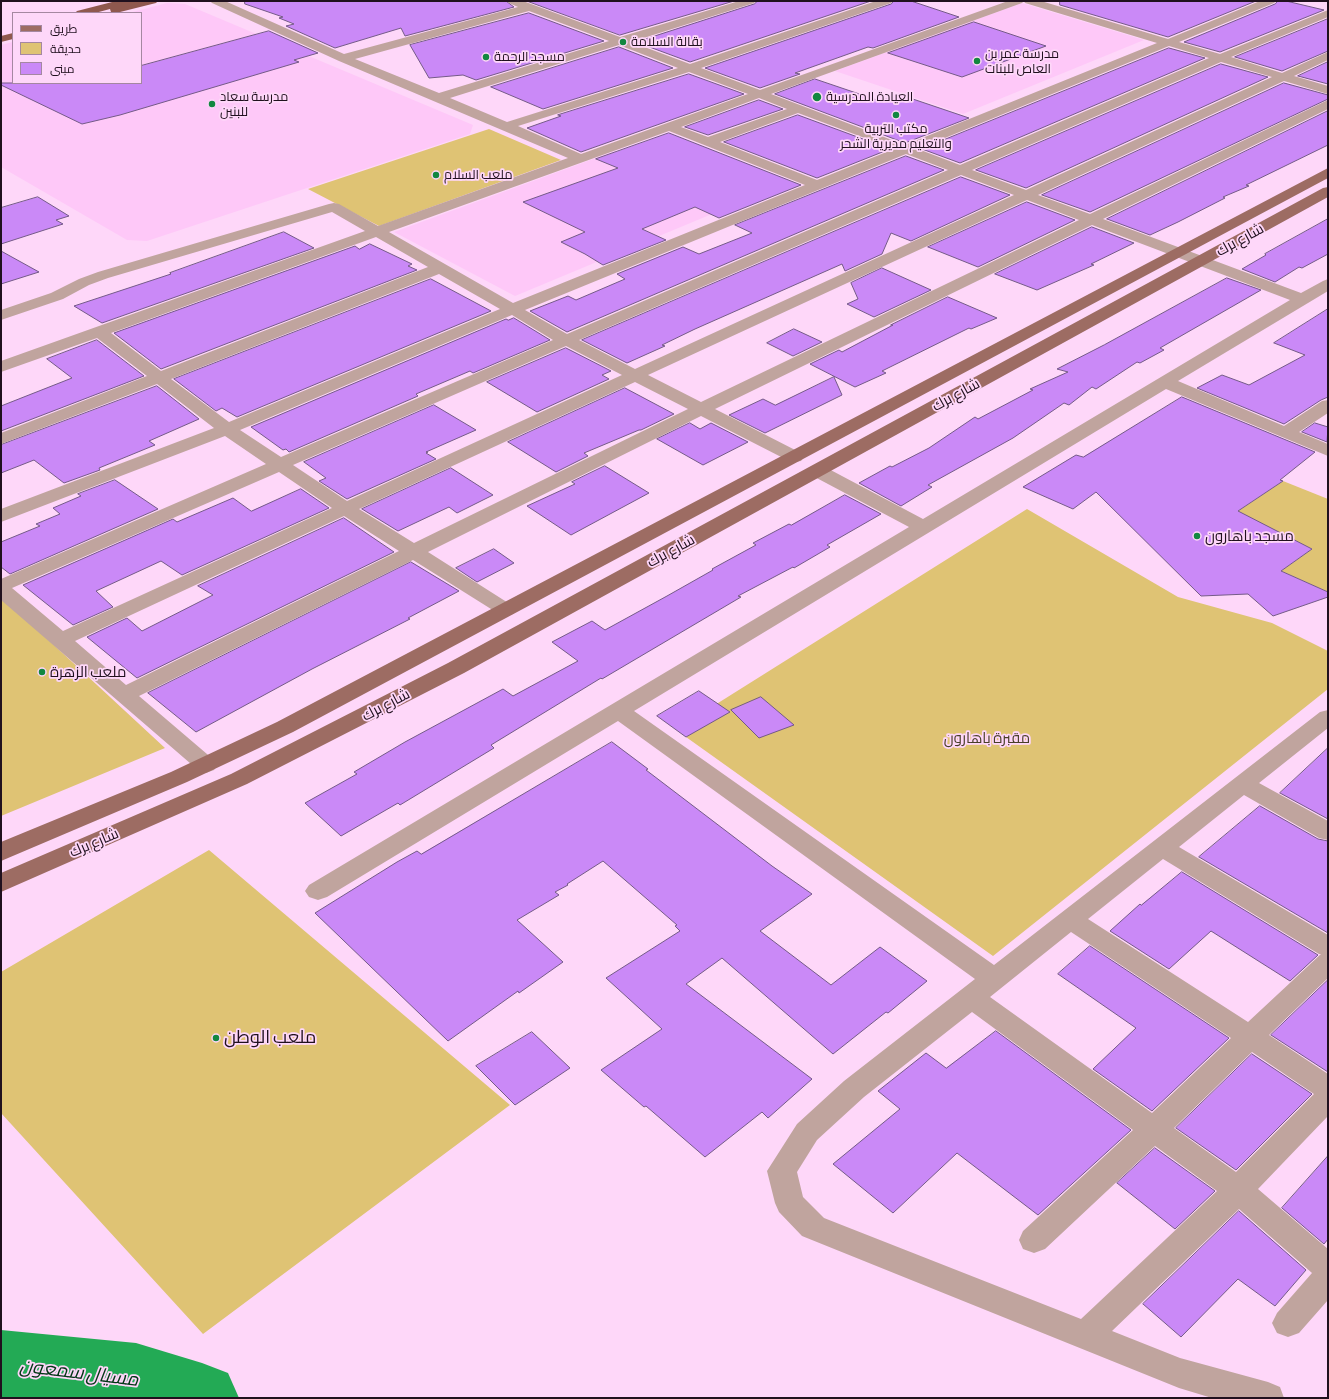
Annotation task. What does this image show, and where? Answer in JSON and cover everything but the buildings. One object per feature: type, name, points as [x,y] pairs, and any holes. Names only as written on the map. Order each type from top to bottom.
[{"type":"highway","points":[[85,12],[130,1]]},
{"type":"highway","points":[[109,12],[152,1]]},
{"type":"highway","points":[[1,33],[12,30]]},
{"type":"highway","points":[[1,39],[12,36]]},
{"type":"main road","name":"شارع برك","points":[[1,852],[206,765],[292,723],[795,457],[1328,172]]},
{"type":"main road","name":"شارع برك","points":[[1,883],[121,832],[253,772],[456,668],[1328,191]]},
{"type":"street","points":[[216,1],[342,58],[506,126],[581,159]]},
{"type":"street","points":[[513,1],[1302,299]]},
{"type":"street","points":[[438,98],[750,1]]},
{"type":"street","points":[[506,126],[689,68],[887,1]]},
{"type":"street","points":[[1,366],[1018,1]]},
{"type":"street","points":[[1029,1],[1328,90]]},
{"type":"street","points":[[1,516],[227,429],[513,309],[1270,1]]},
{"type":"street","points":[[342,58],[530,7]]},
{"type":"street","points":[[206,765],[1,588],[566,340],[1220,58],[1328,13]]},
{"type":"street","points":[[60,640],[1328,56]]},
{"type":"street","points":[[124,695],[701,409],[1328,104]]},
{"type":"street","points":[[708,142],[798,108]]},
{"type":"street","points":[[670,127],[817,185]]},
{"type":"street","points":[[1,315],[57,296],[84,282],[103,275],[334,207],[566,340],[795,457]]},
{"type":"street","points":[[1,439],[440,268]]},
{"type":"street","points":[[318,891],[923,526],[1328,284]]},
{"type":"street","points":[[99,332],[227,429],[279,465],[506,610]]},
{"type":"street","points":[[1165,382],[1328,451]]},
{"type":"street","points":[[1286,433],[1328,405]]},
{"type":"street","points":[[818,471],[923,526]]},
{"type":"street","points":[[618,710],[994,979]]},
{"type":"street","points":[[1268,1398],[1179,1373],[814,1227],[790,1203],[782,1171],[807,1132],[854,1089],[1242,784],[1325,723]]},
{"type":"street","points":[[1242,784],[1328,832]]},
{"type":"street","points":[[1161,847],[1328,947]]},
{"type":"street","points":[[1070,919],[1328,1088]]},
{"type":"street","points":[[1034,1240],[1154,1129],[1328,962]]},
{"type":"street","points":[[971,997],[1238,1190],[1328,1268]]},
{"type":"street","points":[[1085,1336],[1238,1190],[1328,1098]]},
{"type":"street","points":[[1288,1323],[1328,1278]]},
{"type":"shaded area","name":"مدرسة سعاد للبنين","points":[[167,3],[185,4],[473,125],[470,134],[147,241],[127,240],[1,167],[1,45],[12,42],[12,84],[142,84],[142,12],[133,12]]},
{"type":"shaded area","name":"مدرسة عمر بن العاص للبنات","points":[[1022,3],[1144,40],[963,114],[835,71]]},
{"type":"shaded area","points":[[615,151],[736,204],[515,296],[394,232]]},
{"type":"green space","name":"ملعب السلام","points":[[489,129],[561,160],[379,226],[308,189]]},
{"type":"green space","points":[[1283,481],[1328,499],[1328,592],[1281,571],[1312,549],[1235,513]]},
{"type":"green space","name":"مقبرة باهارون","points":[[1027,509],[1178,597],[1272,623],[1328,651],[1328,689],[993,956],[686,737],[702,727],[691,720]]},
{"type":"green space","name":"ملعب الزهرة","points":[[1,596],[165,748],[1,816]]},
{"type":"green space","name":"ملعب الوطن","points":[[209,850],[510,1105],[203,1334],[1,1113],[1,972]]},
{"type":"waterway","name":"مسيال سمعون","points":[[1,1364],[136,1377],[202,1398]]},
{"type":"place","name":"بقالة السلامة","points":[[623,42]]},
{"type":"place","name":"مسجد الرحمة","points":[[486,57]]},
{"type":"place","name":"مدرسة عمر بن العاص للبنات","points":[[977,61]]},
{"type":"place","name":"العيادة المدرسية","points":[[817,97]]},
{"type":"place","name":"مدرسة سعاد للبنين","points":[[212,104]]},
{"type":"place","name":"مكتب التربية والتعليم مديرية الشحر","points":[[896,115]]},
{"type":"place","name":"ملعب السلام","points":[[436,175]]},
{"type":"place","name":"مسجد باهارون","points":[[1197,536]]},
{"type":"place","name":"ملعب الزهرة","points":[[42,672]]},
{"type":"place","name":"ملعب الوطن","points":[[216,1038]]}]
